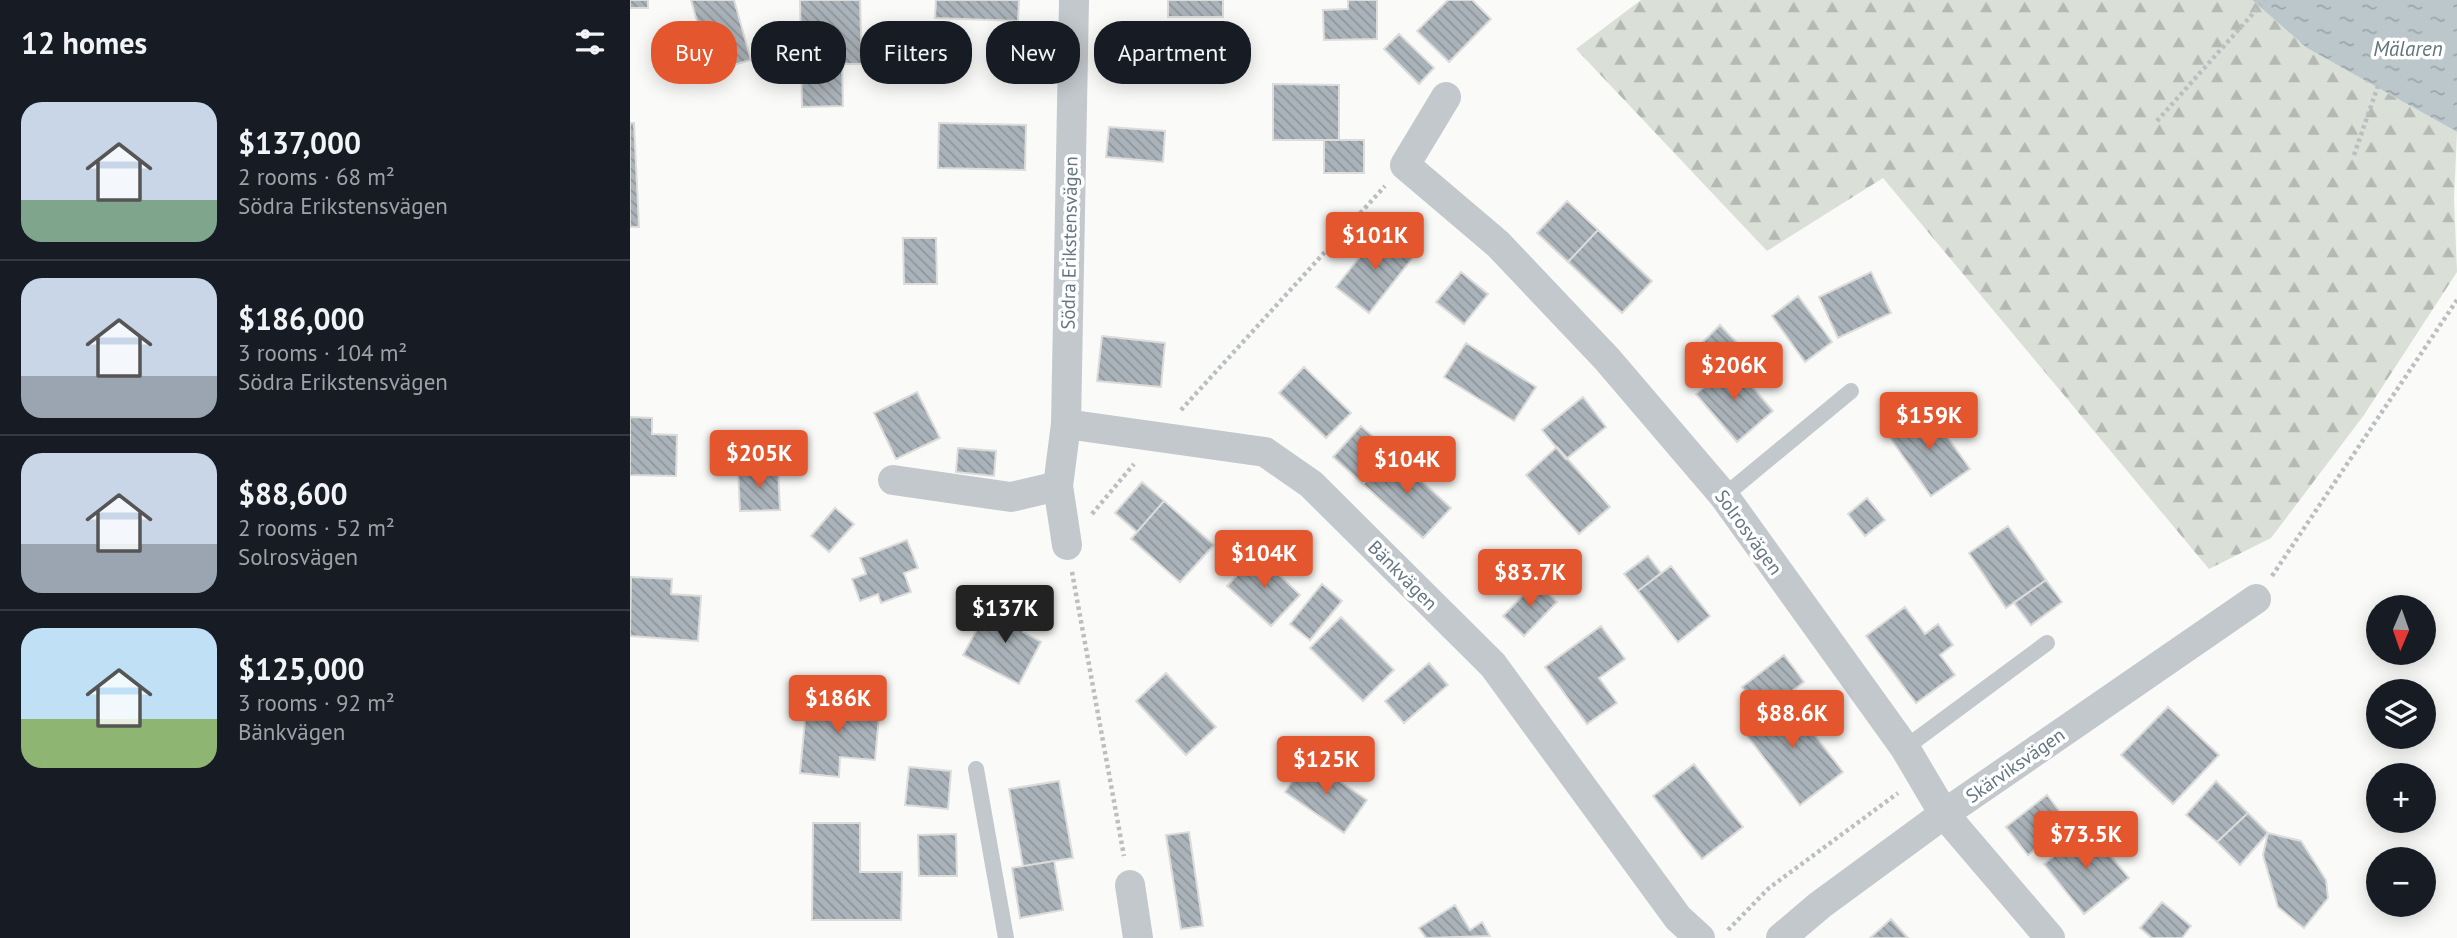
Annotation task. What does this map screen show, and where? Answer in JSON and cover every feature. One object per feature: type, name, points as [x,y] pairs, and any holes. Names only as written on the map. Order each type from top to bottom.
[{"type":"street","name":"Södra Erikstensvägen","points":[[1066,545],[1058,486],[1066,424],[1074,0]]},
{"type":"street","points":[[1405,165],[1446,97]]},
{"type":"street","name":"Solrosvägen","points":[[1405,165],[1498,244],[1607,359],[1724,496],[1905,748],[1944,814],[2050,938]]},
{"type":"street","name":"Bänkvägen","points":[[1066,424],[1265,452],[1311,484],[1493,665],[1678,918],[1700,938]]},
{"type":"street","points":[[893,480],[1011,497],[1058,486]]},
{"type":"street","name":"Skärviksvägen","points":[[1781,938],[1820,905],[1944,814],[2256,600]]},
{"type":"street","points":[[1129,885],[1138,938]]},
{"type":"lane","points":[[1724,496],[1851,391]]},
{"type":"lane","points":[[1905,748],[2048,643]]},
{"type":"lane","points":[[976,769],[1006,938]]},
{"type":"path","points":[[2157,121],[2265,0]]},
{"type":"path","points":[[2354,155],[2379,83]]},
{"type":"path","points":[[1129,885],[1066,545],[1157,436],[1405,165]]},
{"type":"path","points":[[2256,600],[2457,300]]},
{"type":"path","points":[[1720,938],[1769,888],[1922,776]]},
{"type":"green space","points":[[1641,0],[2252,0],[2307,48],[2457,132],[2454,199],[2457,272],[2364,415],[2271,538],[2209,569],[1883,178],[1767,251],[1576,49]]},
{"type":"water","name":"Mälaren","points":[[2252,0],[2457,0],[2457,132],[2307,48]]},
{"type":"building","points":[[630,0],[648,0],[648,8],[630,8]]},
{"type":"building","points":[[691,0],[734,0],[751,60],[737,64],[737,21],[697,21]]},
{"type":"building","points":[[800,0],[860,0],[860,64],[846,64],[846,21],[800,21]]},
{"type":"building","points":[[936,0],[1019,0],[1018,21],[935,18]]},
{"type":"building","points":[[1168,0],[1223,0],[1223,17],[1168,17]]},
{"type":"building","points":[[1348,0],[1377,0],[1377,39],[1324,40],[1323,10],[1348,9]]},
{"type":"building","points":[[1448,0],[1472,0],[1491,19],[1449,62],[1417,31]]},
{"type":"building","points":[[1399,34],[1434,68],[1419,84],[1384,49]]},
{"type":"building","points":[[802,84],[842,84],[843,106],[802,107]]},
{"type":"building","points":[[1273,84],[1339,85],[1339,140],[1273,140]]},
{"type":"building","points":[[630,123],[634,123],[639,227],[630,227]]},
{"type":"building","points":[[939,123],[1026,125],[1025,170],[938,168]]},
{"type":"building","points":[[1109,127],[1165,131],[1163,162],[1106,157]]},
{"type":"building","points":[[1324,140],[1364,140],[1364,173],[1324,173]]},
{"type":"building","points":[[1567,201],[1598,230],[1568,262],[1537,233]]},
{"type":"building","points":[[1381,230],[1414,256],[1369,313],[1336,287]]},
{"type":"building","points":[[1598,230],[1652,281],[1622,313],[1568,262]]},
{"type":"building","points":[[903,238],[936,238],[937,284],[904,284]]},
{"type":"building","points":[[1461,272],[1488,294],[1464,324],[1436,302]]},
{"type":"building","points":[[1871,272],[1891,313],[1838,338],[1819,297]]},
{"type":"building","points":[[1798,296],[1832,342],[1805,362],[1772,316]]},
{"type":"building","points":[[1720,325],[1738,344],[1704,377],[1686,359]]},
{"type":"building","points":[[1102,336],[1165,343],[1161,387],[1097,381]]},
{"type":"building","points":[[1466,343],[1536,387],[1514,421],[1444,377]]},
{"type":"building","points":[[1732,363],[1773,411],[1737,442],[1696,394]]},
{"type":"building","points":[[1304,367],[1351,413],[1326,438],[1279,393]]},
{"type":"building","points":[[917,392],[940,438],[896,459],[874,413]]},
{"type":"building","points":[[1583,397],[1606,427],[1566,459],[1542,430]]},
{"type":"building","points":[[1927,408],[1970,469],[1931,496],[1888,435]]},
{"type":"building","points":[[630,417],[652,418],[652,434],[677,435],[676,476],[630,475]]},
{"type":"building","points":[[1361,426],[1391,453],[1363,484],[1333,457]]},
{"type":"building","points":[[1557,447],[1610,507],[1579,534],[1526,475]]},
{"type":"building","points":[[958,448],[996,451],[994,476],[956,472]]},
{"type":"building","points":[[1391,453],[1451,508],[1423,538],[1363,484]]},
{"type":"building","points":[[778,469],[780,510],[740,511],[738,470]]},
{"type":"building","points":[[1142,482],[1164,501],[1137,532],[1115,513]]},
{"type":"building","points":[[1867,498],[1885,520],[1865,536],[1848,514]]},
{"type":"building","points":[[1164,501],[1214,545],[1180,582],[1131,539]]},
{"type":"building","points":[[835,508],[854,524],[829,552],[811,536]]},
{"type":"building","points":[[2008,526],[2046,580],[2006,608],[1969,553]]},
{"type":"building","points":[[907,540],[918,568],[904,573],[911,592],[881,603],[878,594],[860,601],[852,579],[866,574],[860,558]]},
{"type":"building","points":[[1257,554],[1300,595],[1271,626],[1227,586]]},
{"type":"building","points":[[1648,556],[1661,573],[1638,591],[1624,574]]},
{"type":"building","points":[[1671,566],[1710,616],[1678,642],[1638,591]]},
{"type":"building","points":[[631,577],[672,579],[671,594],[701,596],[698,641],[630,636]]},
{"type":"building","points":[[2046,580],[2062,602],[2031,625],[2014,603]]},
{"type":"building","points":[[1536,582],[1557,602],[1524,636],[1503,616]]},
{"type":"building","points":[[1322,584],[1342,601],[1310,640],[1290,624]]},
{"type":"building","points":[[1014,602],[1033,612],[1023,632],[1041,642],[1019,684],[963,655],[983,618],[1000,627]]},
{"type":"building","points":[[1905,607],[1925,634],[1938,624],[1953,645],[1940,655],[1955,675],[1916,703],[1866,636]]},
{"type":"building","points":[[1341,617],[1394,670],[1363,701],[1310,648]]},
{"type":"building","points":[[1601,626],[1625,659],[1599,678],[1617,703],[1587,724],[1545,667]]},
{"type":"building","points":[[1784,655],[1804,682],[1762,714],[1742,687]]},
{"type":"building","points":[[1429,663],[1448,685],[1404,723],[1385,701]]},
{"type":"building","points":[[1166,673],[1216,727],[1186,755],[1136,701]]},
{"type":"building","points":[[1785,696],[1843,772],[1800,805],[1742,729]]},
{"type":"building","points":[[807,699],[880,705],[875,760],[840,757],[839,777],[800,773]]},
{"type":"building","points":[[2168,707],[2219,755],[2173,804],[2121,755]]},
{"type":"building","points":[[1307,759],[1367,800],[1344,833],[1285,792]]},
{"type":"building","points":[[1694,764],[1743,827],[1702,859],[1653,796]]},
{"type":"building","points":[[909,767],[951,771],[948,809],[905,805]]},
{"type":"building","points":[[1059,781],[1073,858],[1023,866],[1009,789]]},
{"type":"building","points":[[2216,781],[2248,813],[2217,842],[2186,815]]},
{"type":"building","points":[[2047,795],[2069,824],[2028,855],[2006,827]]},
{"type":"building","points":[[2248,813],[2268,833],[2240,865],[2217,842]]},
{"type":"building","points":[[813,823],[860,823],[860,872],[902,872],[901,920],[812,920]]},
{"type":"building","points":[[2088,828],[2129,878],[2084,914],[2044,864]]},
{"type":"building","points":[[1189,832],[1203,926],[1181,929],[1166,835]]},
{"type":"building","points":[[2268,833],[2301,841],[2326,880],[2328,898],[2304,928],[2278,907],[2263,855]]},
{"type":"building","points":[[956,834],[957,876],[919,876],[918,835]]},
{"type":"building","points":[[1054,861],[1063,910],[1020,918],[1012,868]]},
{"type":"building","points":[[2162,902],[2191,926],[2182,938],[2152,938],[2140,928]]},
{"type":"building","points":[[1455,905],[1470,930],[1482,922],[1490,936],[1426,938],[1419,928]]},
{"type":"building","points":[[1891,919],[1908,938],[1870,938]]}]
